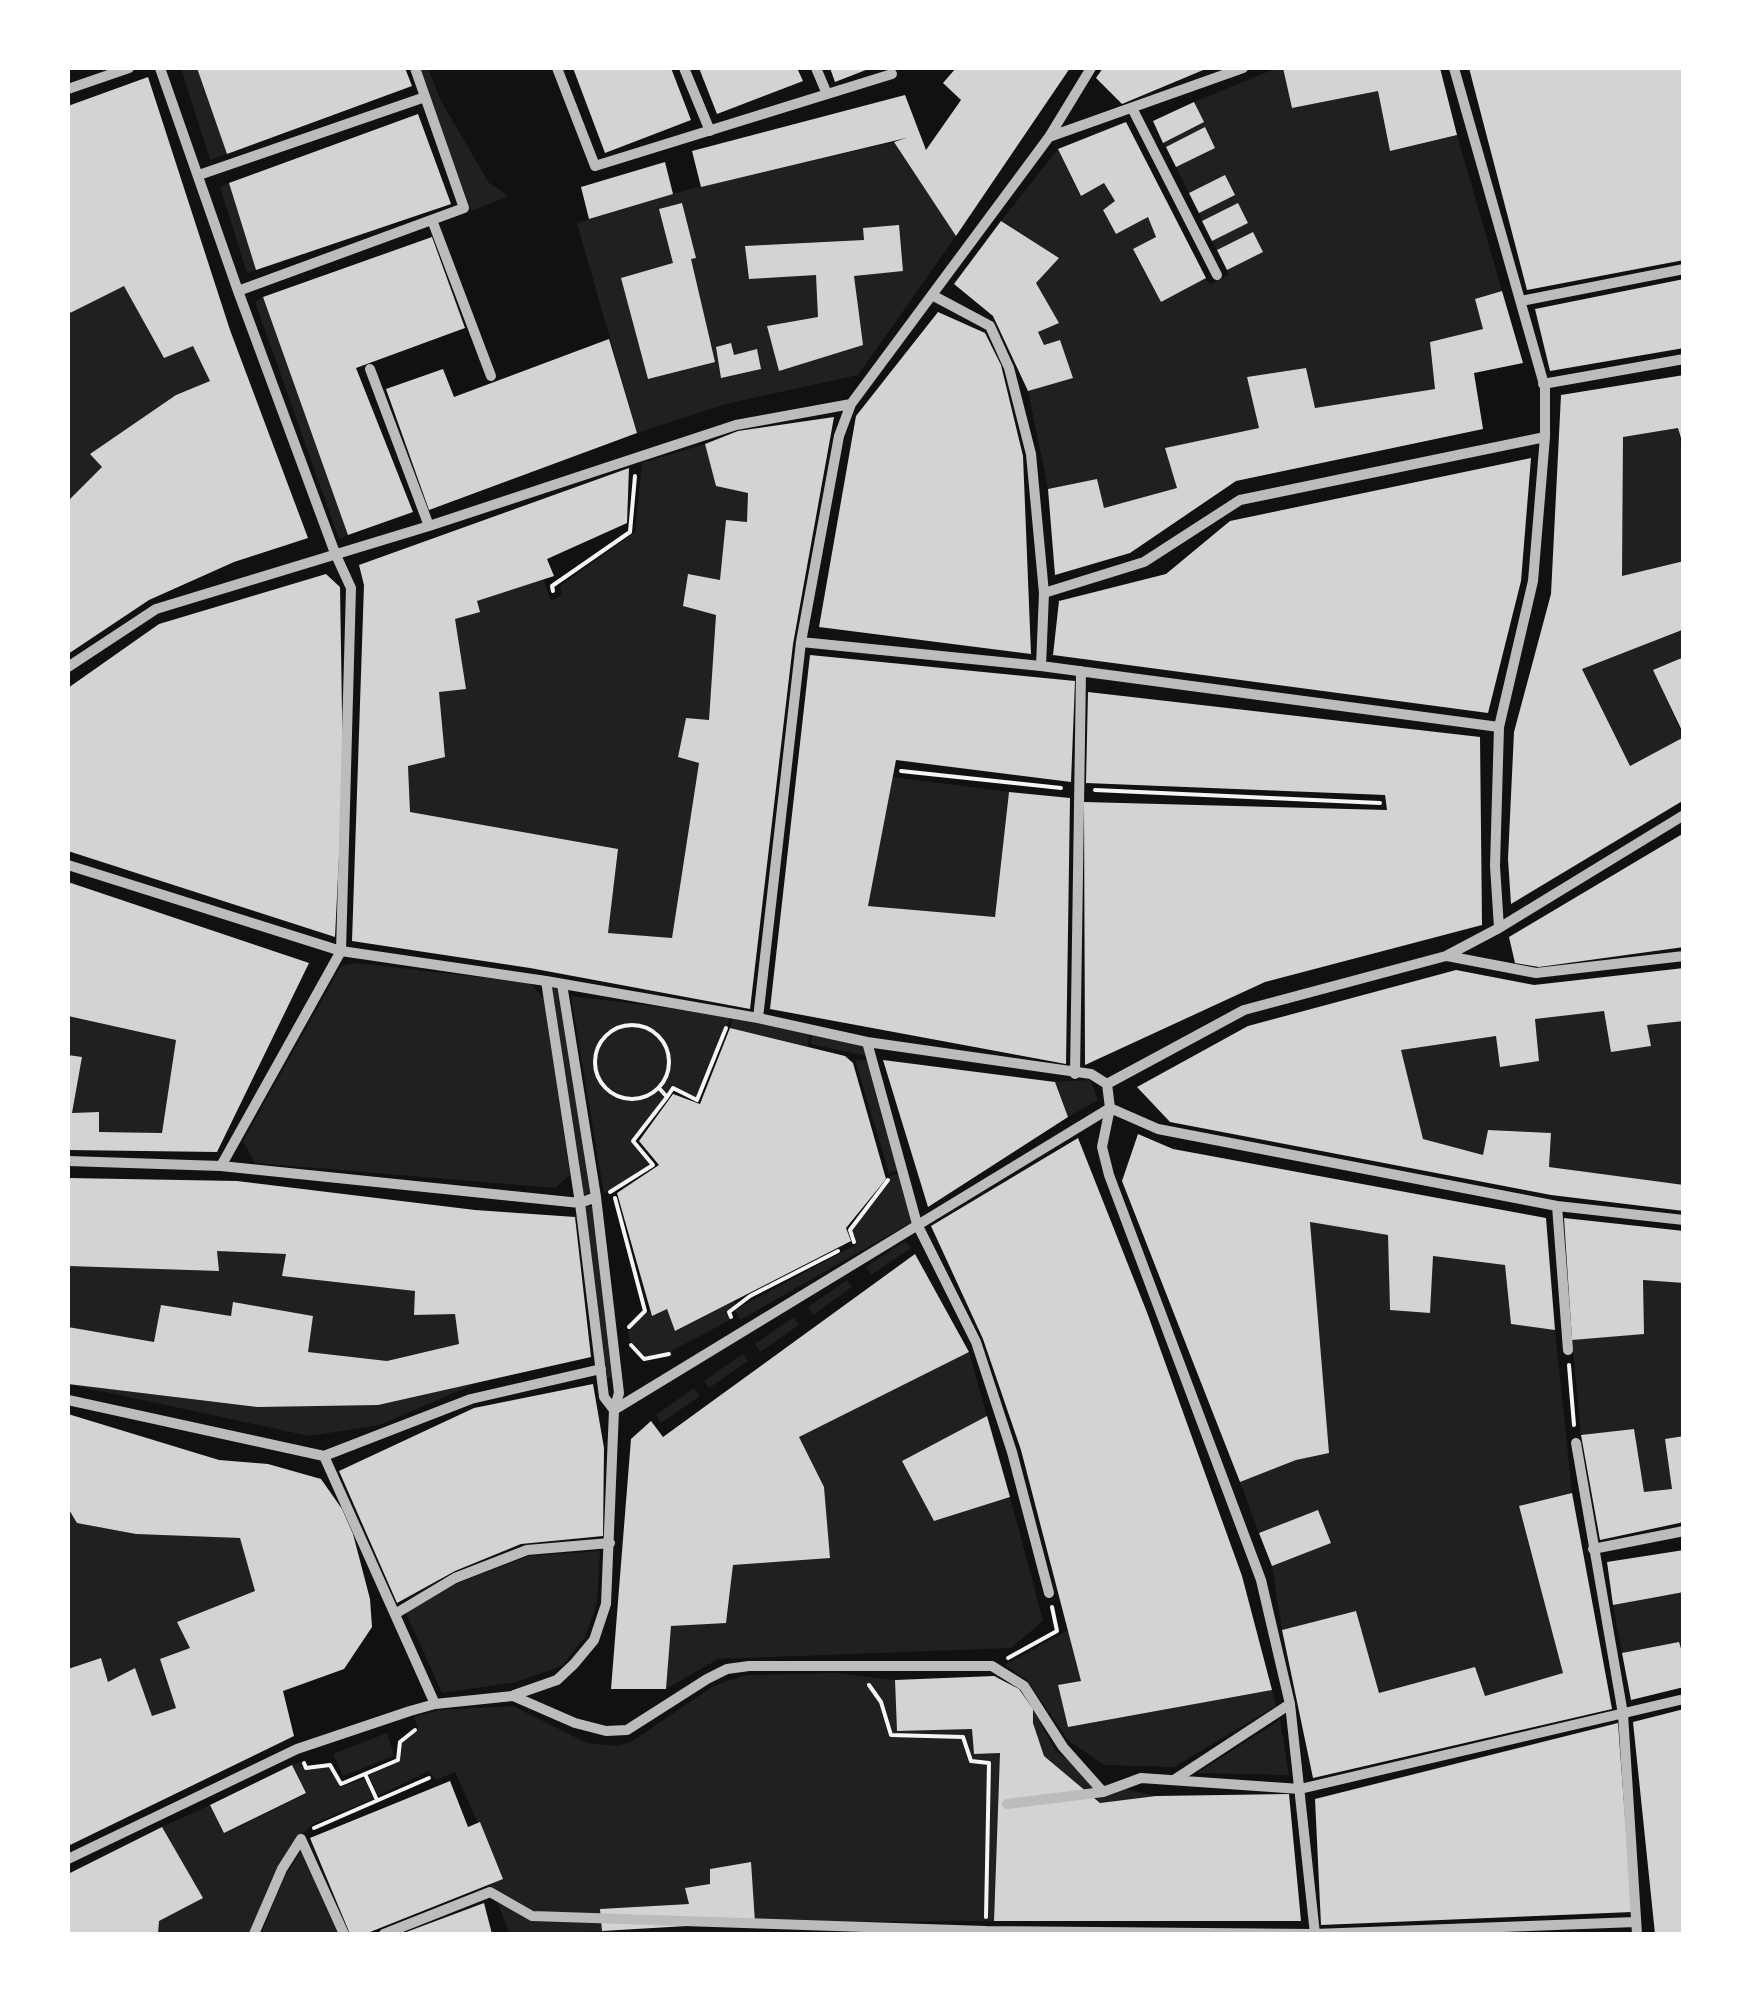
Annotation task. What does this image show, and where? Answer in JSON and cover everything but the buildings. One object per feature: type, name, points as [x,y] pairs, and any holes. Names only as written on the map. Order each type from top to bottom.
[{"type":"street","points":[[68,89],[129,68]]},
{"type":"street","points":[[160,68],[335,553],[352,588],[341,951],[221,1166]]},
{"type":"street","points":[[238,290],[464,208],[415,68]]},
{"type":"street","points":[[557,68],[595,166],[892,74]]},
{"type":"street","points":[[684,68],[710,131]]},
{"type":"street","points":[[816,68],[827,94]]},
{"type":"street","points":[[758,1018],[801,642],[838,436],[850,404],[1049,137],[1091,68]]},
{"type":"street","points":[[1049,137],[1243,68]]},
{"type":"street","points":[[1454,68],[1543,384],[1545,437],[1533,582],[1499,727],[1495,866],[1499,928]]},
{"type":"street","points":[[199,176],[426,97]]},
{"type":"street","points":[[1133,110],[1218,275]]},
{"type":"street","points":[[432,220],[491,376]]},
{"type":"street","points":[[1521,302],[1684,269]]},
{"type":"street","points":[[932,294],[990,326],[1009,368],[1031,454],[1044,593],[1041,666]]},
{"type":"street","points":[[1543,384],[1684,360]]},
{"type":"street","points":[[370,369],[429,526]]},
{"type":"street","points":[[68,667],[156,609],[429,526],[736,424],[850,404]]},
{"type":"street","points":[[1044,593],[1144,562],[1240,500],[1545,437]]},
{"type":"street","points":[[801,642],[1041,666],[1499,727]]},
{"type":"street","points":[[1075,1074],[1081,671]]},
{"type":"street","points":[[1107,1084],[1244,1010],[1446,956],[1684,815]]},
{"type":"street","points":[[68,865],[341,951],[546,981],[758,1018],[867,1042],[1091,1074],[1107,1084]]},
{"type":"street","points":[[1446,956],[1536,974],[1684,956]]},
{"type":"street","points":[[546,981],[580,1203],[604,1397],[614,1410]]},
{"type":"street","points":[[68,1859],[298,1749],[435,1704],[513,1696],[557,1680],[594,1640],[606,1604],[614,1410],[619,1394],[596,1197],[562,984]]},
{"type":"street","points":[[867,1042],[917,1224],[976,1342],[1012,1452],[1049,1592]]},
{"type":"street","points":[[1107,1084],[1110,1108],[1102,1147],[1109,1175],[1261,1580],[1290,1704],[1314,1934]]},
{"type":"street","points":[[614,1410],[1110,1108]]},
{"type":"street","points":[[1110,1108],[1158,1129],[1556,1206],[1684,1220]]},
{"type":"street","points":[[68,1161],[221,1166],[580,1203],[596,1197]]},
{"type":"street","points":[[1556,1206],[1568,1350]]},
{"type":"street","points":[[68,1400],[324,1456],[471,1399],[601,1369]]},
{"type":"street","points":[[384,1934],[490,1892],[532,1916],[986,1931],[1314,1934],[1637,1928],[1623,1714],[1576,1443]]},
{"type":"street","points":[[324,1456],[435,1704]]},
{"type":"street","points":[[1593,1549],[1684,1532]]},
{"type":"street","points":[[395,1614],[455,1578],[527,1550],[610,1543]]},
{"type":"street","points":[[513,1696],[575,1723],[606,1731],[627,1730],[727,1670],[749,1666],[992,1666],[1024,1686],[1063,1747],[1102,1792]]},
{"type":"street","points":[[1007,1804],[1102,1792],[1141,1778],[1300,1789],[1684,1699]]},
{"type":"street","points":[[1173,1781],[1290,1704]]},
{"type":"street","points":[[254,1934],[282,1868],[301,1839]]},
{"type":"street","points":[[301,1839],[344,1934]]},
{"type":"path","points":[[553,591],[552,586],[630,532],[638,457]]},
{"type":"path","points":[[901,772],[1077,789],[1380,803]]},
{"type":"path","points":[[596,1197],[653,1164],[633,1141],[673,1088],[697,1100],[731,1016]]},
{"type":"path","points":[[632,1025],[655,1033],[663,1041],[669,1066],[659,1088],[637,1099],[624,1098],[603,1086],[595,1062],[602,1040],[610,1032],[632,1025]]},
{"type":"path","points":[[659,1088],[666,1097]]},
{"type":"path","points":[[855,1243],[850,1230],[889,1179],[888,1175]]},
{"type":"path","points":[[613,1190],[646,1310],[626,1332]]},
{"type":"path","points":[[732,1320],[730,1312],[750,1296],[837,1252]]},
{"type":"path","points":[[629,1342],[644,1360],[682,1347]]},
{"type":"path","points":[[1568,1350],[1576,1443]]},
{"type":"path","points":[[992,1666],[1057,1631],[1049,1592]]},
{"type":"path","points":[[867,1683],[881,1702],[891,1735],[963,1737],[970,1761],[989,1763],[986,1931]]},
{"type":"path","points":[[298,1749],[306,1768],[330,1765],[342,1784],[398,1760],[400,1742],[416,1729],[410,1711]]},
{"type":"path","points":[[365,1774],[377,1800]]},
{"type":"path","points":[[301,1839],[316,1826],[428,1778]]},
{"type":"shaded area","points":[[181,68],[197,68],[227,154],[210,160]]},
{"type":"shaded area","points":[[419,68],[428,68],[440,99],[489,183],[509,196],[471,211]]},
{"type":"shaded area","points":[[1283,68],[1292,108],[1378,91],[1391,151],[1457,135],[1502,291],[1475,299],[1483,329],[1430,342],[1435,389],[1315,408],[1306,368],[1248,377],[1259,428],[1166,448],[1177,488],[1104,508],[1097,479],[1048,489],[1028,391],[1072,378],[1060,340],[1044,345],[1038,332],[1059,323],[1036,283],[1059,258],[1001,221],[1058,149],[1080,196],[1104,183],[1115,201],[1103,210],[1116,234],[1148,217],[1156,237],[1133,250],[1161,302],[1206,278],[1210,284],[1229,275],[1227,270],[1263,252],[1253,232],[1217,250],[1212,241],[1248,223],[1238,203],[1202,221],[1199,213],[1235,195],[1225,175],[1189,193],[1176,167],[1214,148],[1204,128],[1166,147],[1163,143],[1203,123],[1194,102]]},
{"type":"shaded area","points":[[894,142],[956,236],[858,375],[726,404],[637,433],[577,223],[690,189]]},
{"type":"shaded area","points":[[229,183],[256,270],[247,273],[220,187]]},
{"type":"shaded area","points":[[124,286],[163,357],[193,346],[210,381],[176,395],[91,454],[102,467],[68,501],[68,314]]},
{"type":"shaded area","points":[[263,297],[348,535],[339,539],[255,302]]},
{"type":"shaded area","points":[[1678,428],[1684,460],[1683,561],[1622,576],[1623,437]]},
{"type":"shaded area","points":[[705,444],[716,486],[748,493],[747,522],[720,580],[688,575],[683,606],[716,615],[709,720],[686,718],[678,757],[699,763],[672,938],[608,933],[617,849],[410,812],[408,766],[445,756],[439,692],[455,619],[479,612],[477,601],[543,579],[551,601],[562,595],[560,586],[635,532],[642,463]]},
{"type":"shaded area","points":[[1683,623],[1683,657],[1654,670],[1683,737],[1630,766],[1582,669],[1682,630]]},
{"type":"shaded area","points":[[892,777],[1009,792],[995,917],[868,906]]},
{"type":"shaded area","points":[[357,963],[530,983],[544,999],[570,1175],[555,1188],[255,1163],[243,1141],[341,966]]},
{"type":"shaded area","points":[[551,988],[559,988],[592,1193],[582,1196]]},
{"type":"shaded area","points":[[571,996],[731,1016],[697,1100],[673,1089],[633,1141],[653,1165],[604,1194]]},
{"type":"shaded area","points":[[1604,1011],[1611,1052],[1650,1046],[1647,1025],[1683,1021],[1683,1185],[1549,1167],[1551,1133],[1488,1130],[1483,1155],[1423,1139],[1401,1050],[1496,1036],[1500,1067],[1539,1061],[1535,1019]]},
{"type":"shaded area","points":[[68,1016],[176,1040],[162,1133],[99,1132],[98,1112],[72,1113],[82,1057],[68,1055]]},
{"type":"shaded area","points":[[733,1018],[809,1034],[808,1047],[730,1028]]},
{"type":"shaded area","points":[[812,1032],[866,1043],[870,1057],[811,1044]]},
{"type":"shaded area","points":[[855,1060],[872,1061],[901,1170],[889,1173]]},
{"type":"shaded area","points":[[1090,1080],[1098,1100],[1068,1117],[1055,1082]]},
{"type":"shaded area","points":[[901,1173],[914,1221],[740,1320],[735,1310],[857,1244],[852,1230],[890,1176]]},
{"type":"shaded area","points":[[594,1206],[614,1377],[606,1379],[585,1207]]},
{"type":"shaded area","points":[[1310,1222],[1388,1235],[1390,1310],[1433,1256],[1505,1265],[1511,1324],[1555,1330],[1572,1493],[1519,1507],[1563,1673],[1485,1696],[1379,1693],[1356,1611],[1282,1630],[1272,1566],[1331,1543],[1318,1511],[1259,1533],[1240,1482],[1329,1452]]},
{"type":"shaded area","points":[[905,1241],[911,1248],[871,1275],[866,1267]]},
{"type":"shaded area","points":[[217,1251],[286,1254],[283,1276],[415,1291],[455,1314],[459,1344],[387,1361],[308,1352],[313,1316],[234,1302],[231,1316],[162,1305],[154,1342],[68,1327],[68,1266],[219,1271]]},
{"type":"shaded area","points":[[847,1280],[852,1287],[813,1315],[808,1307]]},
{"type":"shaded area","points":[[1643,1280],[1683,1283],[1683,1436],[1666,1439],[1672,1489],[1644,1492],[1634,1429],[1581,1435],[1572,1340]]},
{"type":"shaded area","points":[[734,1301],[736,1305],[728,1312],[730,1320],[664,1355],[645,1357],[630,1341],[628,1332],[645,1313],[652,1316],[667,1309],[676,1331]]},
{"type":"shaded area","points":[[794,1317],[799,1325],[760,1352],[755,1344]]},
{"type":"shaded area","points":[[969,1352],[987,1416],[902,1461],[934,1521],[1010,1497],[1043,1621],[1011,1648],[718,1659],[666,1689],[671,1626],[726,1622],[733,1565],[830,1558],[824,1487],[799,1437]]},
{"type":"shaded area","points":[[743,1354],[748,1361],[709,1388],[704,1381]]},
{"type":"shaded area","points":[[479,1382],[380,1425],[309,1436],[68,1384],[257,1407]]},
{"type":"shaded area","points":[[694,1388],[700,1396],[661,1423],[656,1415]]},
{"type":"shaded area","points":[[68,1508],[78,1523],[136,1534],[240,1538],[255,1591],[177,1622],[190,1648],[160,1660],[176,1708],[152,1716],[135,1668],[108,1682],[100,1659],[68,1669]]},
{"type":"shaded area","points":[[600,1551],[597,1603],[585,1637],[562,1666],[516,1682],[442,1693],[406,1613],[455,1584],[529,1556]]},
{"type":"shaded area","points":[[1683,1592],[1683,1658],[1678,1642],[1622,1653],[1613,1605]]},
{"type":"shaded area","points":[[1068,1630],[1081,1681],[1058,1686],[1068,1727],[1272,1690],[1276,1706],[1174,1767],[1104,1765],[1068,1740],[1027,1680],[1005,1665]]},
{"type":"shaded area","points":[[835,1673],[895,1680],[897,1731],[972,1729],[974,1754],[1000,1753],[994,1921],[755,1922],[750,1863],[710,1869],[710,1884],[686,1888],[689,1904],[601,1909],[602,1931],[510,1934],[490,1884],[503,1878],[455,1772],[436,1780],[428,1771],[378,1796],[369,1775],[401,1761],[402,1744],[418,1730],[414,1717],[439,1710],[513,1706],[587,1743],[619,1746],[712,1687],[730,1680],[748,1675]]},
{"type":"shaded area","points":[[1033,1709],[1055,1750],[1095,1782],[1156,1796],[1100,1803],[1044,1756]]},
{"type":"shaded area","points":[[1280,1720],[1289,1775],[1197,1773]]},
{"type":"shaded area","points":[[387,1733],[394,1756],[343,1776],[333,1754]]},
{"type":"shaded area","points":[[302,1761],[307,1769],[329,1767],[341,1787],[364,1778],[374,1799],[315,1823],[294,1840],[249,1934],[158,1934],[159,1921],[202,1898],[162,1827],[210,1805],[225,1833],[306,1794],[292,1765]]},
{"type":"shaded area","points":[[302,1850],[339,1934],[261,1934],[285,1876]]}]
